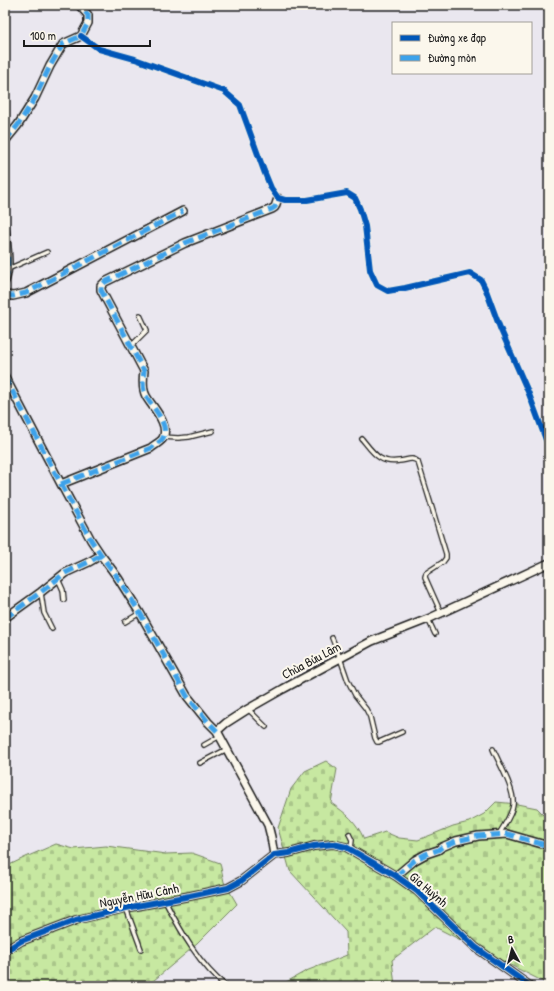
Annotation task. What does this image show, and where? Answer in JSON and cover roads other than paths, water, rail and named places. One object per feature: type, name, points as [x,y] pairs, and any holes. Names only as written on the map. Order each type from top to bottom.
[{"type":"street","points":[[5,141],[18,125],[35,98],[50,66],[63,44],[81,36],[88,23],[88,15],[79,5]]},
{"type":"street","points":[[61,484],[151,448],[162,439],[165,430],[160,416],[144,392],[144,372],[101,290],[101,286],[105,282],[185,243],[272,209],[275,207],[278,198]]},
{"type":"street","points":[[5,295],[13,296],[26,293],[183,211]]},
{"type":"street","points":[[5,227],[8,262],[5,281]]},
{"type":"street","points":[[5,376],[92,540],[140,613],[187,696],[218,733],[227,749],[268,825],[274,856]]},
{"type":"street","points":[[5,618],[65,573],[101,555]]},
{"type":"street","name":"Chùa Bửu Lâm","points":[[218,733],[226,723],[248,709],[372,641],[428,619],[549,563]]},
{"type":"street","points":[[396,876],[415,860],[450,844],[478,836],[499,834],[516,835],[549,846]]},
{"type":"street","name":"Gia Huỳnh","points":[[274,856],[314,846],[333,844],[350,849],[396,876],[417,891],[475,947],[530,986]]},
{"type":"street","name":"Nguyễn Hữu Cảnh","points":[[5,951],[21,941],[76,920],[126,908],[228,888],[241,881],[274,856]]},
{"type":"lane","points":[[8,269],[46,252]]},
{"type":"lane","points":[[130,346],[147,330],[140,315]]},
{"type":"lane","points":[[163,437],[189,437],[213,431]]},
{"type":"lane","points":[[362,439],[378,457],[382,459],[399,461],[415,459],[418,462],[446,554],[446,558],[443,562],[426,573],[425,577],[441,612]]},
{"type":"lane","points":[[58,579],[63,590],[64,600]]},
{"type":"lane","points":[[41,592],[44,614],[52,630]]},
{"type":"lane","points":[[125,622],[140,613]]},
{"type":"lane","points":[[428,619],[435,634]]},
{"type":"lane","points":[[332,638],[348,681],[355,695],[370,717],[377,742],[402,732]]},
{"type":"lane","points":[[248,709],[266,727]]},
{"type":"lane","points":[[204,745],[218,733]]},
{"type":"lane","points":[[200,763],[227,749]]},
{"type":"lane","points":[[493,749],[506,776],[512,794],[513,806],[510,816],[499,834]]},
{"type":"lane","points":[[349,834],[352,840],[350,849]]},
{"type":"lane","points":[[165,901],[193,948],[218,980],[226,986]]},
{"type":"lane","points":[[126,908],[141,949]]}]
